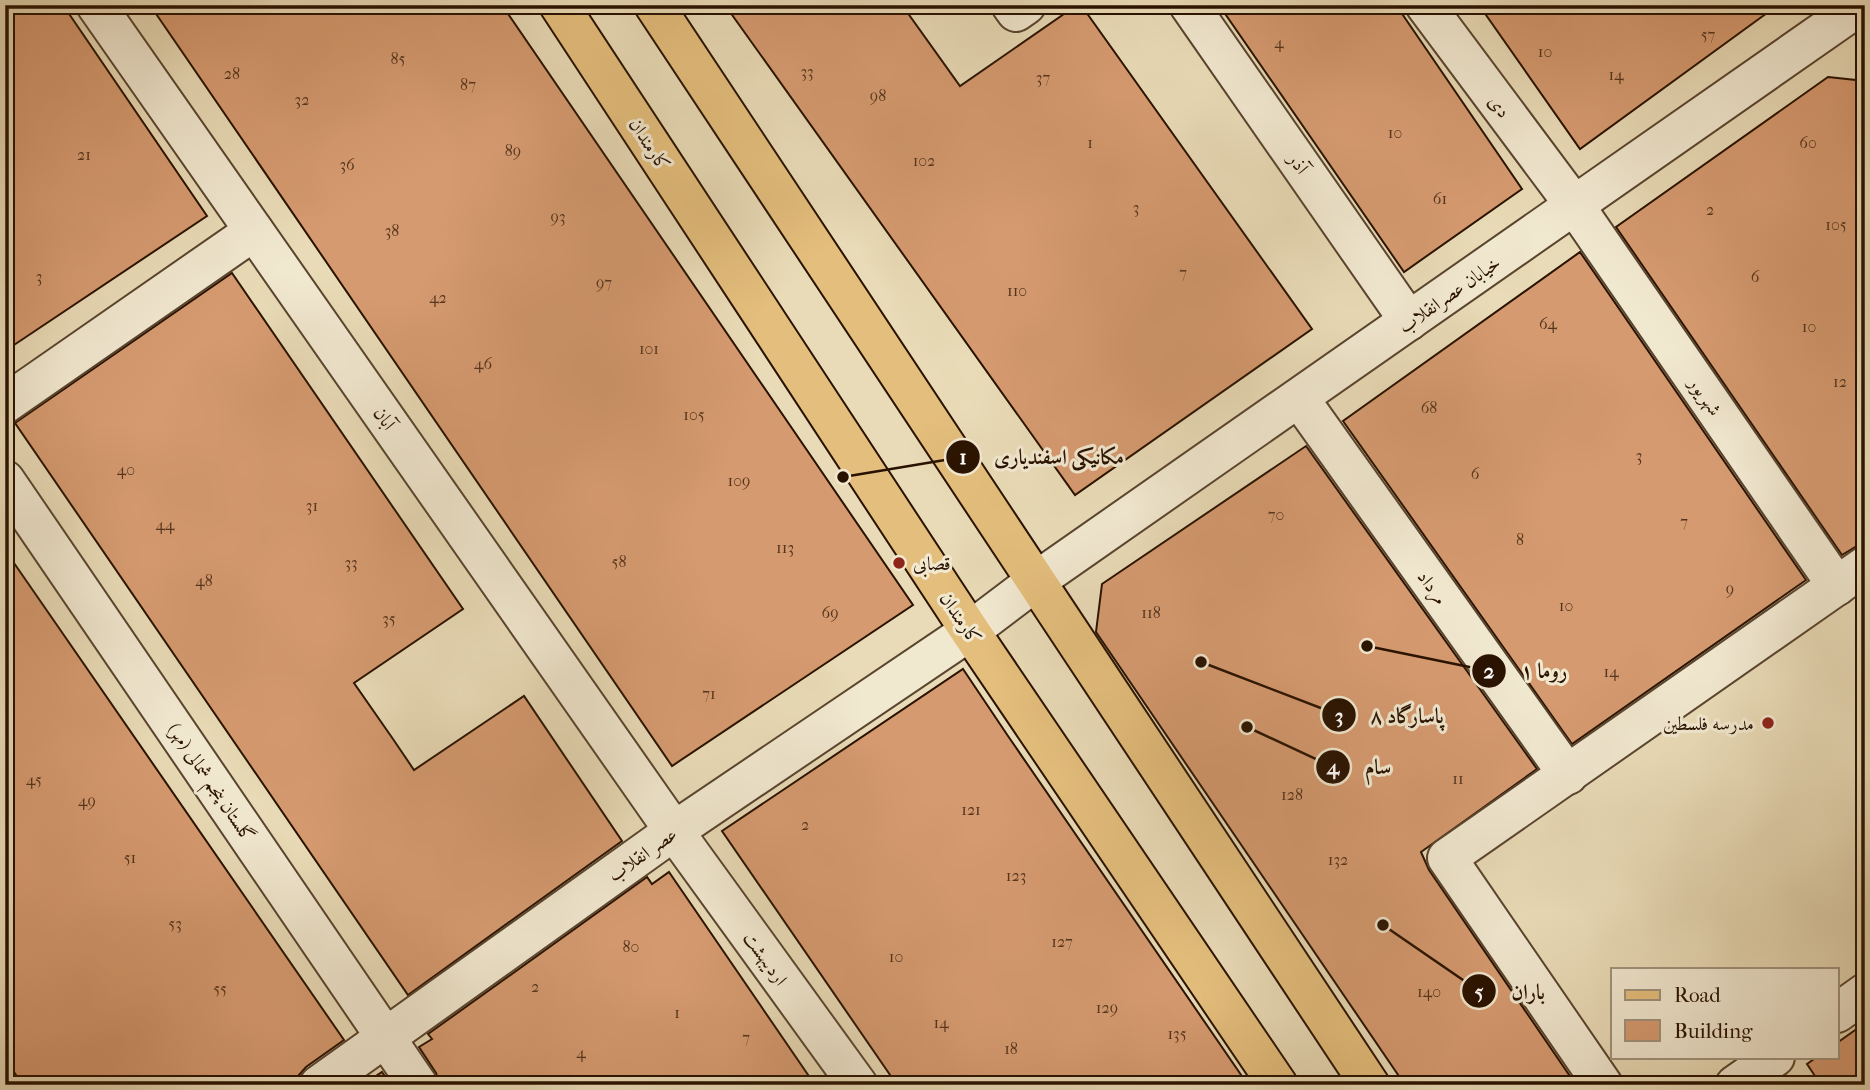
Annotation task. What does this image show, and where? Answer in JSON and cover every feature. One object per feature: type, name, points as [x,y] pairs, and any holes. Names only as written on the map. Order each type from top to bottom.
[{"type":"main road","name":"کارمندان","points":[[559,5],[970,631],[1278,1085]]},
{"type":"main road","points":[[654,5],[1370,1085]]},
{"type":"street","name":"آبان","points":[[96,5],[674,831]]},
{"type":"street","points":[[1012,5],[1016,12],[1026,5]]},
{"type":"street","name":"آذر","points":[[1189,5],[1409,321]]},
{"type":"street","name":"دی","points":[[1425,5],[1575,206]]},
{"type":"street","name":"خیابان عصرانقلاب","points":[[1036,581],[1861,5]]},
{"type":"street","name":"شهریور","points":[[1575,206],[1851,576]]},
{"type":"street","points":[[5,404],[254,231]]},
{"type":"street","name":"مرداد","points":[[1299,398],[1568,775]]},
{"type":"street","name":"گلستان پنجم شمالی (مهر)","points":[[5,480],[418,1085]]},
{"type":"street","points":[[1603,1085],[1447,858],[1851,576]]},
{"type":"street","name":"عصر انقلاب","points":[[319,1085],[385,1035],[674,831],[970,631],[1036,581]]},
{"type":"street","name":"اردیبهشت","points":[[674,831],[858,1085]]},
{"type":"street","points":[[1839,1012],[1865,993]]},
{"type":"street","points":[[1735,1085],[1778,1067]]},
{"type":"building","points":[[5,5],[63,5],[207,216],[5,351]]},
{"type":"building","points":[[150,5],[502,5],[913,605],[672,766]]},
{"type":"building","points":[[725,5],[902,5],[960,86],[1077,5],[1081,5],[1312,329],[1075,495]]},
{"type":"building","points":[[1219,5],[1396,5],[1522,189],[1404,272]]},
{"type":"building","points":[[1479,5],[1778,5],[1580,149]]},
{"type":"building","points":[[1828,77],[1865,81],[1865,541],[1842,555],[1616,227]]},
{"type":"building","points":[[1580,252],[1806,580],[1572,744],[1343,421]]},
{"type":"building","points":[[232,273],[463,609],[354,683],[414,770],[524,696],[622,841],[408,995],[15,423]]},
{"type":"building","points":[[1306,446],[1537,769],[1421,852],[1429,870],[1576,1085],[1405,1085],[1096,632],[1102,584]]},
{"type":"building","points":[[5,550],[344,1040],[306,1067],[299,1075],[298,1085],[23,1085],[5,1059]]},
{"type":"building","points":[[963,669],[1248,1085],[897,1085],[722,831]]},
{"type":"building","points":[[669,872],[815,1085],[440,1085],[436,1073],[419,1047],[432,1039],[428,1034],[647,877],[652,884]]},
{"type":"building","points":[[1865,1023],[1865,1085],[1821,1085],[1807,1064],[1816,1058],[1839,1058],[1839,1042]]},
{"type":"building","points":[[382,1072],[391,1085],[357,1085],[368,1077],[370,1080]]},
{"type":"place","name":"مکانیکی اسفندیاری","points":[[843,477]]},
{"type":"place","name":"قصابی","points":[[899,563]]},
{"type":"place","name":"روما ۱","points":[[1367,646]]},
{"type":"place","name":"پاسارگاد ۸","points":[[1201,662]]},
{"type":"place","name":"مدرسه فلسطین","points":[[1768,723]]},
{"type":"place","name":"سام","points":[[1247,727]]},
{"type":"place","name":"باران","points":[[1383,925]]}]
